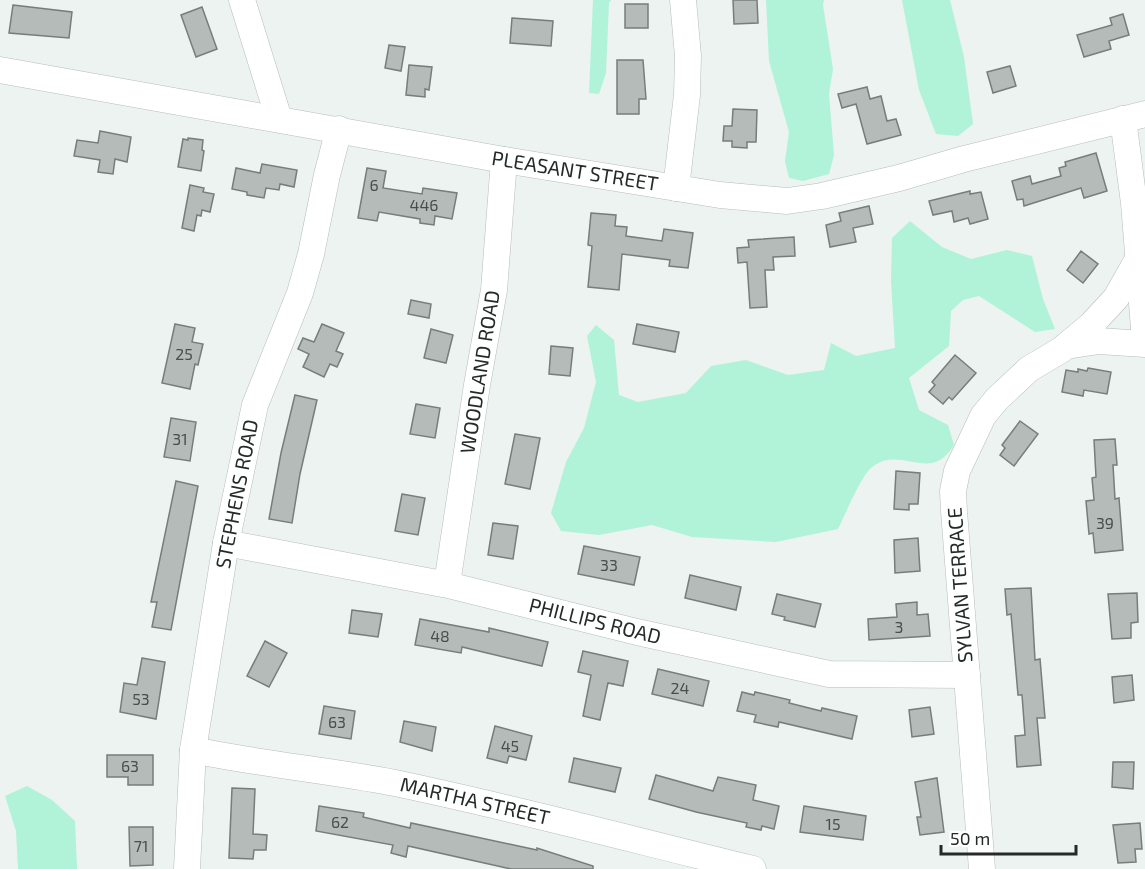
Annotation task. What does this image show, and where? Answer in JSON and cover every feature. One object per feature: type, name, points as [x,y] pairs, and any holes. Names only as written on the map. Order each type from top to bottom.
[{"type":"street","points":[[242,0],[279,119]]},
{"type":"street","points":[[676,188],[687,95],[688,56],[684,0]]},
{"type":"street","name":"PLEASANT STREET","points":[[0,70],[84,87],[339,129],[504,160],[720,195],[787,201],[898,178],[1134,116]]},
{"type":"street","points":[[1134,116],[1134,203],[1145,342]]},
{"type":"street","name":"STEPHENS ROAD","points":[[187,869],[193,750],[226,543],[255,405],[300,293],[339,129]]},
{"type":"street","name":"WOODLAND ROAD","points":[[447,584],[477,386],[495,290],[504,160]]},
{"type":"street","name":"SYLVAN TERRACE","points":[[982,869],[953,491],[957,471],[977,427],[990,408],[1029,369],[1065,346],[1091,325],[1116,298],[1138,260]]},
{"type":"street","name":"SYLVAN TERRACE","points":[[1065,346],[1099,341],[1145,342]]},
{"type":"street","name":"PHILLIPS ROAD","points":[[226,543],[447,584],[637,632],[829,674],[967,675]]},
{"type":"street","name":"MARTHA STREET","points":[[193,750],[392,783],[510,808],[753,869]]},
{"type":"green space","points":[[593,0],[611,0],[606,73],[599,94],[589,93]]},
{"type":"green space","points":[[766,0],[824,0],[833,69],[829,94],[834,155],[829,174],[803,181],[789,178],[785,161],[789,132],[769,61]]},
{"type":"green space","points":[[902,0],[950,0],[964,57],[973,124],[958,136],[936,134],[919,90]]},
{"type":"green space","points":[[910,221],[942,247],[971,259],[1007,250],[1032,256],[1043,299],[1055,329],[1035,332],[979,296],[963,300],[951,311],[949,346],[909,378],[919,410],[948,425],[954,445],[945,456],[935,462],[925,463],[894,459],[883,461],[872,467],[863,479],[838,529],[776,542],[692,537],[652,525],[599,535],[561,531],[551,513],[566,462],[584,428],[596,382],[587,336],[596,325],[614,340],[619,395],[638,402],[686,393],[711,366],[746,360],[788,375],[824,370],[831,343],[856,356],[895,348],[891,281],[892,238]]},
{"type":"green space","points":[[27,786],[52,800],[75,821],[77,869],[18,869],[16,831],[5,796]]},
{"type":"building","points":[[733,0],[757,0],[758,23],[734,24]]},
{"type":"building","points":[[625,4],[648,4],[648,28],[625,28]]},
{"type":"building","points":[[13,5],[72,12],[69,38],[9,33]]},
{"type":"building","points":[[202,7],[217,49],[196,57],[181,15]]},
{"type":"building","points":[[1123,14],[1129,35],[1109,41],[1111,49],[1084,57],[1077,35],[1112,25],[1110,18]]},
{"type":"building","points":[[512,18],[553,21],[551,46],[510,43]]},
{"type":"building","points":[[389,45],[405,47],[401,71],[385,68]]},
{"type":"building","points":[[617,60],[643,60],[646,99],[639,99],[639,114],[617,114]]},
{"type":"building","points":[[409,65],[432,67],[429,90],[425,89],[425,97],[406,95]]},
{"type":"building","points":[[1010,66],[1016,86],[993,93],[987,72]]},
{"type":"building","points":[[867,87],[870,99],[881,96],[887,121],[896,119],[901,135],[867,144],[856,104],[842,108],[838,94]]},
{"type":"building","points":[[733,109],[757,110],[756,142],[747,142],[747,148],[732,147],[732,141],[723,141],[724,126],[732,126]]},
{"type":"building","points":[[100,131],[131,137],[127,162],[115,159],[113,174],[98,172],[100,160],[74,156],[77,140],[98,143]]},
{"type":"building","points":[[188,138],[203,140],[201,171],[178,167],[183,139],[188,140]]},
{"type":"building","points":[[1096,153],[1107,191],[1084,198],[1081,188],[1024,206],[1023,199],[1017,200],[1012,181],[1030,176],[1032,184],[1061,176],[1059,168],[1066,166],[1065,162]]},
{"type":"building","points":[[262,164],[297,170],[294,187],[280,184],[279,190],[266,188],[264,198],[232,189],[236,168],[260,173]]},
{"type":"building","points":[[367,168],[386,171],[383,188],[422,194],[423,188],[457,193],[452,219],[435,216],[434,225],[420,223],[420,219],[379,212],[377,221],[358,218]]},
{"type":"building","points":[[190,185],[204,188],[203,192],[214,194],[210,212],[202,210],[201,216],[197,215],[194,231],[182,228]]},
{"type":"building","points":[[970,191],[970,194],[981,192],[988,219],[970,224],[968,218],[954,222],[952,211],[933,215],[929,201]]},
{"type":"building","points":[[869,206],[873,224],[853,228],[856,242],[830,247],[826,225],[841,221],[839,213]]},
{"type":"building","points":[[591,213],[616,215],[615,226],[627,227],[626,236],[662,241],[664,229],[693,233],[688,268],[669,266],[670,260],[622,254],[619,290],[588,287],[592,246],[588,245]]},
{"type":"building","points":[[794,237],[795,256],[773,257],[774,270],[765,270],[767,307],[750,308],[747,262],[738,263],[737,248],[749,247],[748,240]]},
{"type":"building","points":[[1081,251],[1098,264],[1083,283],[1067,270]]},
{"type":"building","points":[[411,300],[431,304],[429,318],[408,314]]},
{"type":"building","points":[[175,324],[195,328],[192,342],[203,344],[198,365],[195,364],[190,389],[162,383]]},
{"type":"building","points":[[322,324],[344,333],[336,351],[343,354],[337,367],[330,364],[324,377],[303,367],[309,354],[298,349],[303,338],[314,342]]},
{"type":"building","points":[[637,324],[679,332],[675,352],[633,344]]},
{"type":"building","points":[[431,329],[453,335],[446,363],[424,358]]},
{"type":"building","points":[[551,346],[573,348],[570,376],[549,374]]},
{"type":"building","points":[[955,355],[976,373],[952,400],[949,397],[943,404],[929,392],[935,385],[932,382]]},
{"type":"building","points":[[1088,368],[1111,372],[1107,394],[1084,390],[1083,396],[1062,392],[1066,370],[1078,372],[1078,369],[1087,371]]},
{"type":"building","points":[[295,395],[317,400],[300,474],[292,523],[269,519]]},
{"type":"building","points":[[416,404],[440,408],[435,438],[410,434]]},
{"type":"building","points":[[171,418],[196,422],[190,461],[164,457]]},
{"type":"building","points":[[1020,421],[1038,434],[1014,466],[1000,455],[1005,448],[1002,445]]},
{"type":"building","points":[[515,434],[540,438],[530,489],[505,484]]},
{"type":"building","points":[[1115,439],[1117,465],[1113,465],[1115,499],[1119,498],[1123,550],[1095,553],[1093,533],[1089,534],[1086,501],[1094,500],[1092,478],[1096,477],[1094,440]]},
{"type":"building","points":[[896,471],[920,473],[918,504],[909,504],[909,510],[894,509]]},
{"type":"building","points":[[176,481],[198,486],[171,630],[152,627],[157,602],[151,602]]},
{"type":"building","points":[[402,494],[425,498],[418,535],[395,531]]},
{"type":"building","points":[[493,523],[518,526],[513,559],[488,555]]},
{"type":"building","points":[[918,538],[920,571],[895,573],[894,540]]},
{"type":"building","points":[[584,546],[640,557],[634,585],[578,574]]},
{"type":"building","points":[[690,575],[741,587],[736,610],[685,598]]},
{"type":"building","points":[[1031,588],[1035,660],[1040,659],[1045,718],[1037,718],[1041,765],[1017,767],[1015,736],[1025,735],[1022,695],[1018,695],[1011,614],[1007,615],[1005,589]]},
{"type":"building","points":[[1137,593],[1138,622],[1131,623],[1131,638],[1112,639],[1108,594]]},
{"type":"building","points":[[777,594],[821,604],[815,627],[784,620],[785,617],[772,614]]},
{"type":"building","points":[[917,602],[917,615],[928,614],[930,636],[869,640],[868,619],[897,617],[896,604]]},
{"type":"building","points":[[352,610],[382,614],[378,637],[349,633]]},
{"type":"building","points":[[420,619],[489,632],[489,628],[548,642],[542,666],[462,647],[461,653],[415,645]]},
{"type":"building","points":[[265,641],[287,653],[269,687],[247,676]]},
{"type":"building","points":[[583,651],[628,661],[623,686],[608,683],[600,720],[583,716],[591,675],[578,672]]},
{"type":"building","points":[[142,658],[165,662],[156,719],[120,712],[124,683],[137,685]]},
{"type":"building","points":[[658,669],[709,681],[703,706],[652,694]]},
{"type":"building","points":[[1132,675],[1134,700],[1114,703],[1112,677]]},
{"type":"building","points":[[742,692],[754,695],[755,692],[790,700],[789,703],[821,711],[822,708],[857,716],[852,739],[779,722],[778,727],[754,722],[756,715],[737,711]]},
{"type":"building","points":[[324,706],[355,711],[351,739],[319,734]]},
{"type":"building","points":[[930,707],[934,734],[912,737],[909,710]]},
{"type":"building","points":[[404,721],[436,727],[432,751],[400,742]]},
{"type":"building","points":[[495,726],[532,736],[526,760],[509,756],[507,763],[487,758]]},
{"type":"building","points":[[107,755],[153,755],[153,785],[128,785],[128,777],[107,777]]},
{"type":"building","points":[[574,758],[621,768],[615,792],[569,782]]},
{"type":"building","points":[[1113,762],[1134,762],[1133,789],[1112,787]]},
{"type":"building","points":[[656,775],[713,791],[718,777],[756,785],[753,800],[779,806],[774,829],[762,826],[761,830],[746,827],[747,823],[649,799]]},
{"type":"building","points":[[937,778],[944,832],[920,835],[917,817],[921,817],[915,782]]},
{"type":"building","points":[[232,788],[255,789],[253,834],[267,835],[266,850],[254,850],[253,859],[229,858]]},
{"type":"building","points":[[319,806],[364,813],[363,817],[410,828],[411,823],[537,850],[537,848],[593,866],[593,869],[511,869],[408,846],[406,857],[391,853],[393,845],[316,831]]},
{"type":"building","points":[[804,806],[866,816],[863,840],[800,832]]},
{"type":"building","points":[[1140,823],[1142,849],[1135,849],[1136,862],[1118,863],[1113,825]]},
{"type":"building","points":[[129,827],[153,827],[153,865],[130,866]]}]
